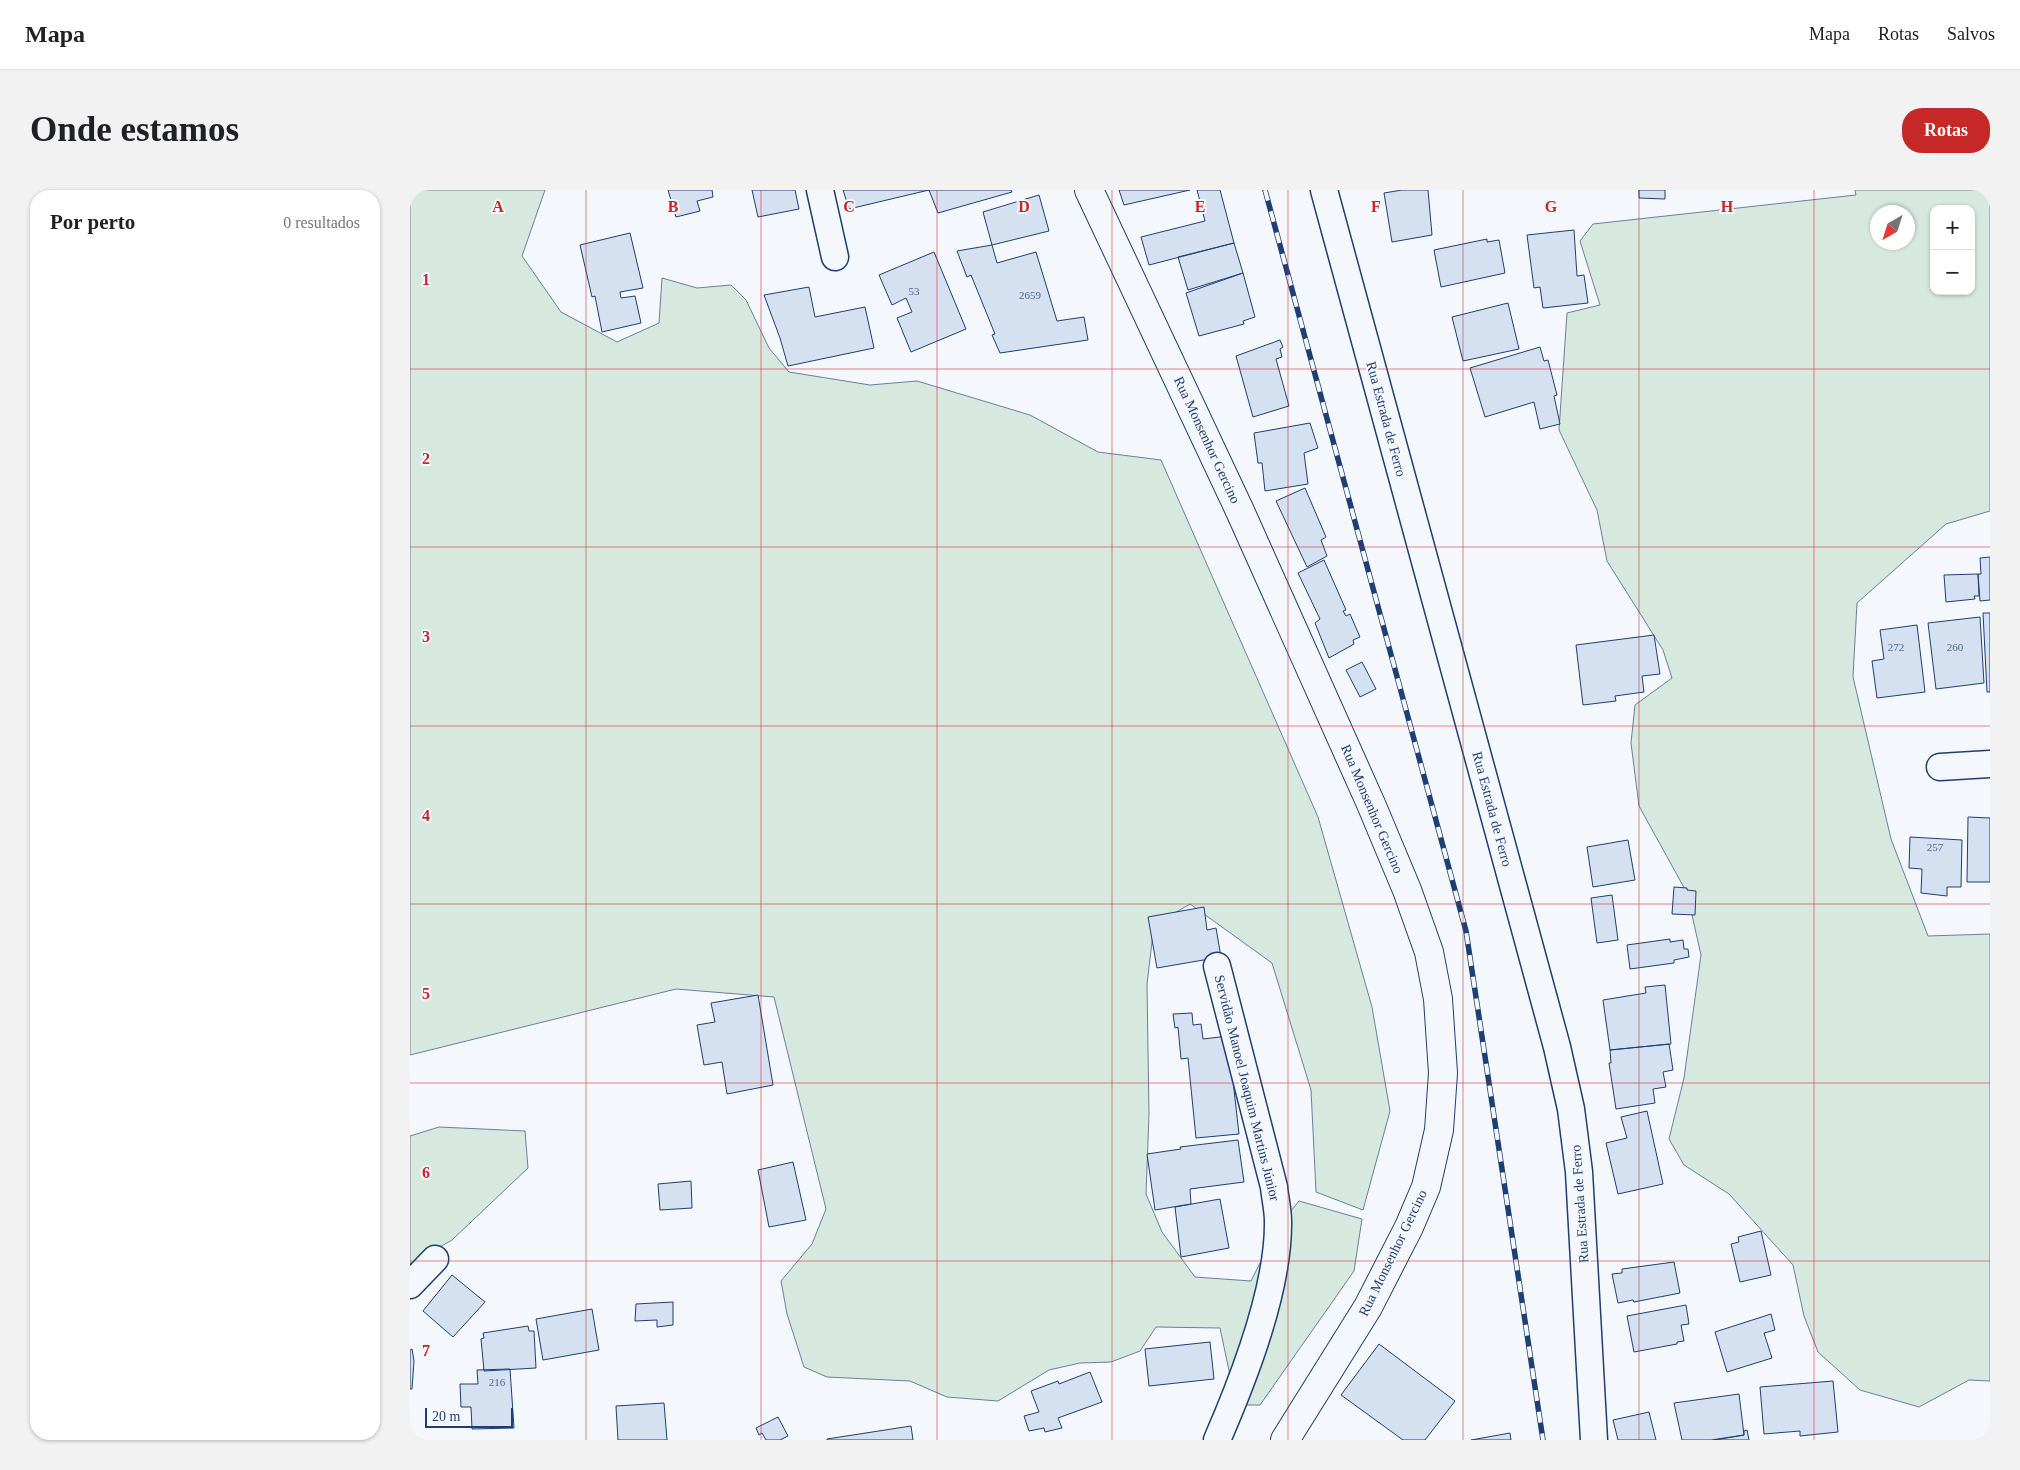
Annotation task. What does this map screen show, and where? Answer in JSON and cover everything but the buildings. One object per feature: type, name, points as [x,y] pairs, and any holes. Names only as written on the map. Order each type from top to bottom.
[{"type":"main road","name":"Rua Monsenhor Gercino","points":[[1090,190],[1240,511],[1371,804],[1407,890],[1429,952],[1438,999],[1443,1073],[1439,1130],[1426,1187],[1405,1235],[1368,1307],[1285,1440]]},
{"type":"street","points":[[820,190],[836,257]]},
{"type":"street","name":"Rua Estrada de Ferro","points":[[1324,190],[1552,1028],[1571,1109],[1579,1172],[1594,1440]]},
{"type":"street","points":[[1940,767],[1990,764]]},
{"type":"street","name":"Servidão Manoel Joaquim Martins Júnior","points":[[1217,966],[1274,1187],[1278,1221],[1274,1262],[1265,1310],[1229,1413],[1217,1440]]},
{"type":"street","points":[[410,1284],[435,1259]]},
{"type":"shaded area","points":[[410,190],[545,190],[522,256],[561,312],[617,342],[659,323],[662,278],[697,288],[731,285],[746,300],[769,348],[789,372],[870,385],[917,381],[1030,415],[1098,452],[1161,460],[1318,817],[1372,1007],[1390,1111],[1363,1210],[1316,1192],[1311,1090],[1272,963],[1190,904],[1154,925],[1147,984],[1149,1114],[1146,1194],[1162,1232],[1195,1277],[1251,1281],[1278,1227],[1299,1201],[1362,1219],[1354,1271],[1260,1405],[1241,1405],[1231,1380],[1220,1328],[1156,1327],[1140,1351],[1111,1362],[1080,1363],[1049,1370],[998,1401],[947,1397],[910,1381],[827,1377],[804,1367],[787,1314],[781,1281],[812,1244],[826,1209],[774,997],[676,989],[410,1055]]},
{"type":"shaded area","points":[[1855,190],[1990,190],[1990,511],[1946,524],[1857,603],[1853,677],[1891,839],[1928,936],[1990,934],[1990,1381],[1969,1380],[1919,1407],[1860,1390],[1818,1352],[1804,1316],[1793,1265],[1729,1194],[1684,1165],[1669,1139],[1684,1078],[1701,955],[1687,893],[1639,806],[1631,743],[1635,705],[1672,678],[1663,650],[1607,561],[1597,510],[1559,430],[1567,313],[1600,305],[1580,241],[1593,224],[1856,195]]},
{"type":"shaded area","points":[[439,1127],[525,1131],[528,1168],[452,1240],[410,1264],[410,1136]]},
{"type":"railway","points":[[1265,190],[1466,931],[1543,1440]]}]
